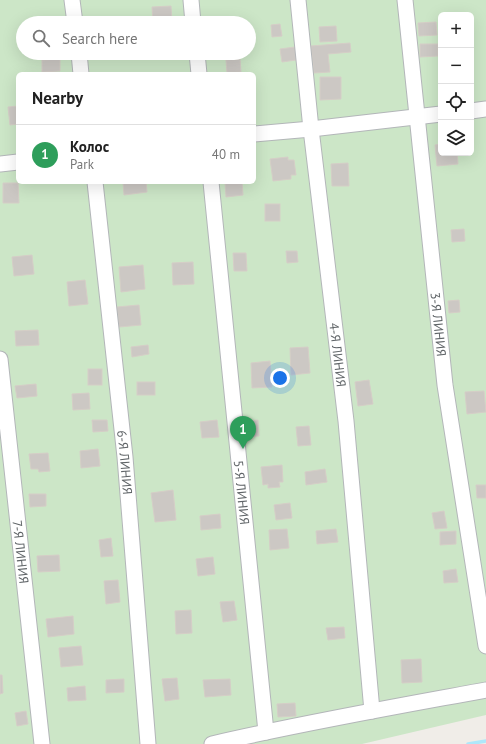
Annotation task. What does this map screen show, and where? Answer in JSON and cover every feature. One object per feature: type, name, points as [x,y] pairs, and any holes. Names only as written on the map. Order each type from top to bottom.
[{"type":"street","points":[[72,0],[74,16]]},
{"type":"street","points":[[191,0],[192,16]]},
{"type":"street","name":"4-Я ЛИНИЯ","points":[[298,0],[311,129],[346,421],[372,711]]},
{"type":"street","name":"3-Я ЛИНИЯ","points":[[405,0],[445,385],[486,646]]},
{"type":"street","points":[[80,60],[81,72]]},
{"type":"street","points":[[198,60],[199,72]]},
{"type":"street","points":[[474,111],[486,109]]},
{"type":"street","points":[[256,134],[438,114]]},
{"type":"street","points":[[0,164],[16,162]]},
{"type":"street","name":"6-Я ЛИНИЯ","points":[[95,184],[125,458],[148,744]]},
{"type":"street","name":"5-Я ЛИНИЯ","points":[[211,184],[266,732]]},
{"type":"street","name":"7-Я ЛИНИЯ","points":[[0,360],[42,744]]},
{"type":"street","points":[[212,744],[372,711],[486,690]]},
{"type":"green space","points":[[0,0],[486,0],[486,715],[362,744],[0,744]]},
{"type":"building","points":[[171,6],[172,16],[153,16],[152,7]]},
{"type":"building","points":[[436,22],[437,35],[419,36],[418,23]]},
{"type":"building","points":[[280,24],[282,36],[272,37],[271,25]]},
{"type":"building","points":[[336,26],[337,41],[320,42],[319,27]]},
{"type":"building","points":[[350,43],[351,52],[328,54],[330,72],[314,73],[311,46]]},
{"type":"building","points":[[420,44],[438,44],[438,56],[420,57]]},
{"type":"building","points":[[295,47],[296,60],[282,62],[280,49]]},
{"type":"building","points":[[42,60],[60,60],[60,71],[42,72]]},
{"type":"building","points":[[226,60],[240,60],[241,72],[227,72]]},
{"type":"building","points":[[320,77],[341,77],[341,99],[320,100]]},
{"type":"building","points":[[16,106],[16,124],[10,125],[8,107]]},
{"type":"building","points":[[438,144],[438,156],[457,156],[458,164],[437,166],[435,145]]},
{"type":"building","points":[[288,157],[288,160],[294,160],[296,175],[291,175],[291,179],[273,181],[270,159]]},
{"type":"building","points":[[348,163],[349,186],[332,186],[331,164]]},
{"type":"building","points":[[3,183],[18,184],[19,203],[3,203]]},
{"type":"building","points":[[123,184],[146,184],[147,192],[124,195]]},
{"type":"building","points":[[225,184],[242,184],[243,195],[226,197]]},
{"type":"building","points":[[265,204],[280,204],[280,221],[265,221]]},
{"type":"building","points":[[464,229],[465,241],[452,242],[451,230]]},
{"type":"building","points":[[286,251],[297,251],[298,262],[287,263]]},
{"type":"building","points":[[233,253],[246,253],[247,271],[234,271]]},
{"type":"building","points":[[32,255],[34,274],[14,276],[12,257]]},
{"type":"building","points":[[193,262],[194,284],[173,285],[172,263]]},
{"type":"building","points":[[143,265],[145,289],[121,292],[119,267]]},
{"type":"building","points":[[85,280],[88,304],[69,306],[67,282]]},
{"type":"building","points":[[459,300],[460,312],[449,313],[448,301]]},
{"type":"building","points":[[139,305],[141,325],[119,327],[117,307]]},
{"type":"building","points":[[38,330],[39,345],[16,346],[15,331]]},
{"type":"building","points":[[148,345],[149,354],[132,357],[131,347]]},
{"type":"building","points":[[308,347],[310,373],[291,375],[290,348]]},
{"type":"building","points":[[270,361],[272,387],[252,388],[251,363]]},
{"type":"building","points":[[88,369],[102,369],[102,385],[88,385]]},
{"type":"building","points":[[369,380],[373,404],[358,406],[355,382]]},
{"type":"building","points":[[137,382],[155,382],[155,395],[137,395]]},
{"type":"building","points":[[36,384],[37,396],[17,398],[15,386]]},
{"type":"building","points":[[484,391],[486,412],[467,414],[465,392]]},
{"type":"building","points":[[89,393],[90,409],[73,410],[72,394]]},
{"type":"building","points":[[92,420],[107,420],[108,431],[93,432]]},
{"type":"building","points":[[217,420],[219,437],[202,438],[200,422]]},
{"type":"building","points":[[258,420],[259,436],[244,437],[243,421]]},
{"type":"building","points":[[309,426],[311,445],[298,446],[296,427]]},
{"type":"building","points":[[98,449],[100,466],[81,468],[80,451]]},
{"type":"building","points":[[48,453],[50,471],[39,472],[38,469],[31,469],[29,454]]},
{"type":"building","points":[[282,465],[283,482],[279,482],[280,487],[268,488],[268,484],[263,485],[261,467]]},
{"type":"building","points":[[325,469],[327,482],[306,485],[305,472]]},
{"type":"building","points":[[476,485],[486,485],[486,498],[477,498]]},
{"type":"building","points":[[173,490],[176,520],[155,522],[151,493]]},
{"type":"building","points":[[29,494],[46,494],[46,506],[30,507]]},
{"type":"building","points":[[290,503],[292,518],[276,520],[274,505]]},
{"type":"building","points":[[444,511],[447,528],[435,529],[432,513]]},
{"type":"building","points":[[220,514],[221,528],[201,530],[200,516]]},
{"type":"building","points":[[287,529],[289,548],[270,550],[269,530]]},
{"type":"building","points":[[336,529],[338,542],[317,544],[316,531]]},
{"type":"building","points":[[456,531],[456,544],[440,545],[440,532]]},
{"type":"building","points":[[111,538],[113,556],[101,557],[99,540]]},
{"type":"building","points":[[59,555],[60,571],[38,572],[37,556]]},
{"type":"building","points":[[213,557],[215,574],[198,576],[196,559]]},
{"type":"building","points":[[456,569],[458,582],[444,583],[443,571]]},
{"type":"building","points":[[118,580],[120,602],[106,604],[104,581]]},
{"type":"building","points":[[234,601],[237,620],[223,622],[220,602]]},
{"type":"building","points":[[191,610],[192,633],[176,634],[175,611]]},
{"type":"building","points":[[73,616],[74,634],[48,637],[46,619]]},
{"type":"building","points":[[344,627],[345,638],[328,640],[326,628]]},
{"type":"building","points":[[81,646],[83,665],[61,667],[59,648]]},
{"type":"building","points":[[421,659],[422,682],[402,683],[401,660]]},
{"type":"building","points":[[0,675],[2,675],[3,693],[0,694]]},
{"type":"building","points":[[177,678],[179,699],[165,701],[162,679]]},
{"type":"building","points":[[124,679],[124,692],[106,693],[106,680]]},
{"type":"building","points":[[230,679],[231,695],[205,697],[203,680]]},
{"type":"building","points":[[85,686],[86,700],[68,701],[67,688]]},
{"type":"building","points":[[295,703],[296,716],[278,717],[277,704]]},
{"type":"building","points":[[26,711],[28,724],[17,726],[15,713]]},
{"type":"waterway","points":[[468,744],[486,741]]},
{"type":"place","name":"Колос","points":[[243,449]]}]
